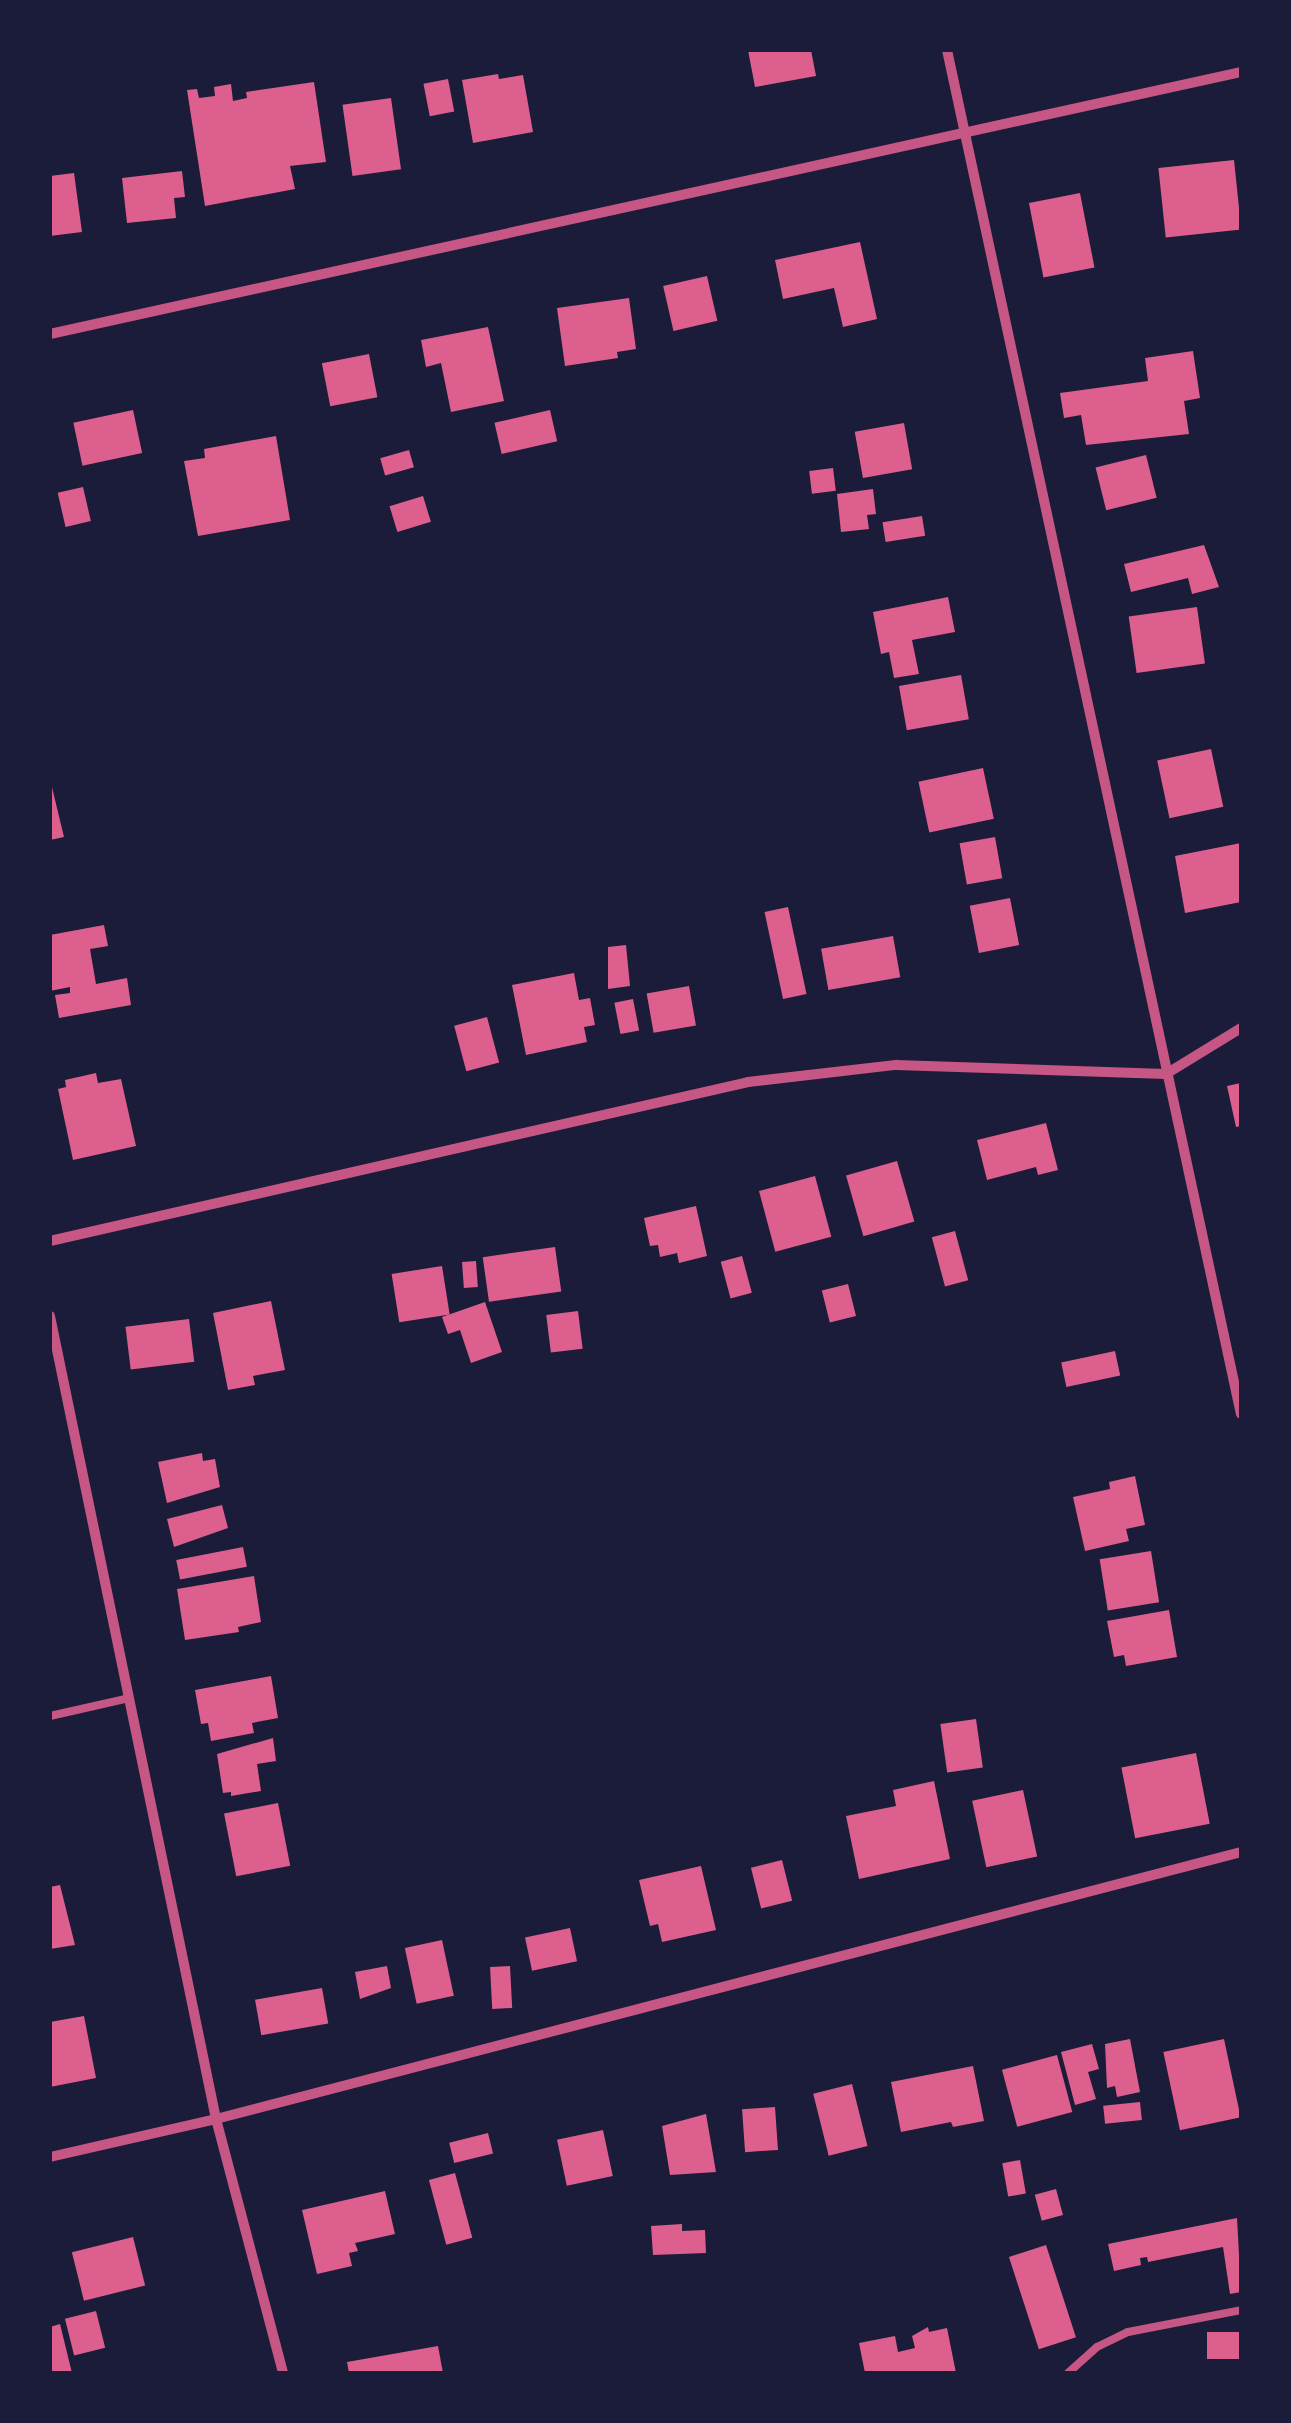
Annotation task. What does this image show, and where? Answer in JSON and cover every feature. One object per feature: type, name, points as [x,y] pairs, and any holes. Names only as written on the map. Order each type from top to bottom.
[{"type":"street","points":[[947,50],[1241,1414]]},
{"type":"street","points":[[50,334],[1241,72]]},
{"type":"street","points":[[50,1241],[748,1082],[818,1070],[896,1065],[1166,1074],[1241,1028]]},
{"type":"street","points":[[50,1316],[216,2118],[283,2373]]},
{"type":"street","points":[[50,2157],[216,2118],[1241,1852]]},
{"type":"lane","points":[[50,1716],[129,1698]]},
{"type":"lane","points":[[1068,2373],[1098,2347],[1128,2332],[1241,2310]]},
{"type":"building","points":[[748,50],[811,50],[816,76],[755,87]]},
{"type":"building","points":[[498,74],[499,79],[523,75],[533,132],[473,143],[462,80]]},
{"type":"building","points":[[448,79],[454,111],[430,116],[423,84]]},
{"type":"building","points":[[314,82],[326,162],[290,166],[295,189],[205,206],[187,90],[197,89],[199,98],[215,96],[214,87],[231,84],[233,101],[247,98],[246,92]]},
{"type":"building","points":[[391,98],[401,169],[352,176],[342,105]]},
{"type":"building","points":[[1234,160],[1241,230],[1166,238],[1158,168]]},
{"type":"building","points":[[182,171],[185,197],[174,198],[176,218],[127,223],[122,178]]},
{"type":"building","points":[[74,173],[82,232],[50,236],[50,176]]},
{"type":"building","points":[[1080,193],[1095,268],[1043,278],[1029,203]]},
{"type":"building","points":[[860,242],[877,319],[843,327],[834,288],[783,299],[775,260]]},
{"type":"building","points":[[707,276],[717,321],[674,331],[663,286]]},
{"type":"building","points":[[629,298],[636,349],[617,352],[618,358],[565,366],[557,308]]},
{"type":"building","points":[[488,327],[504,401],[451,412],[441,363],[426,367],[421,340]]},
{"type":"building","points":[[1193,351],[1200,398],[1184,401],[1189,434],[1086,445],[1081,415],[1064,418],[1060,393],[1148,381],[1145,358]]},
{"type":"building","points":[[369,354],[377,397],[330,406],[322,363]]},
{"type":"building","points":[[133,410],[142,453],[82,466],[73,423]]},
{"type":"building","points":[[550,410],[557,441],[502,454],[494,423]]},
{"type":"building","points":[[904,423],[912,469],[863,478],[855,432]]},
{"type":"building","points":[[276,436],[290,520],[198,536],[184,461],[205,458],[204,449]]},
{"type":"building","points":[[409,450],[414,467],[385,476],[380,458]]},
{"type":"building","points":[[1146,455],[1157,498],[1106,510],[1096,468]]},
{"type":"building","points":[[833,468],[836,491],[812,494],[809,471]]},
{"type":"building","points":[[83,487],[91,521],[66,527],[58,493]]},
{"type":"building","points":[[873,489],[876,514],[867,515],[869,529],[841,532],[837,494]]},
{"type":"building","points":[[423,496],[431,522],[397,532],[390,506]]},
{"type":"building","points":[[922,516],[925,536],[886,542],[882,522]]},
{"type":"building","points":[[1204,545],[1219,587],[1192,594],[1188,578],[1131,592],[1124,564]]},
{"type":"building","points":[[948,597],[955,632],[912,640],[919,674],[894,678],[889,652],[881,654],[873,612]]},
{"type":"building","points":[[1197,607],[1205,663],[1137,673],[1129,617]]},
{"type":"building","points":[[961,675],[969,719],[907,730],[899,686]]},
{"type":"building","points":[[1211,749],[1223,807],[1169,818],[1157,760]]},
{"type":"building","points":[[983,768],[994,819],[929,833],[918,782]]},
{"type":"building","points":[[50,779],[64,837],[50,840]]},
{"type":"building","points":[[995,837],[1002,878],[967,885],[960,843]]},
{"type":"building","points":[[1241,843],[1241,902],[1185,913],[1175,856]]},
{"type":"building","points":[[1010,898],[1019,945],[979,953],[970,906]]},
{"type":"building","points":[[788,907],[807,994],[783,999],[765,912]]},
{"type":"building","points":[[104,925],[108,946],[90,949],[96,984],[127,978],[131,1005],[59,1018],[55,995],[70,993],[70,987],[50,991],[50,935]]},
{"type":"building","points":[[893,936],[900,977],[828,990],[821,949]]},
{"type":"building","points":[[626,945],[630,986],[608,989],[608,947]]},
{"type":"building","points":[[574,973],[579,1000],[590,998],[595,1025],[584,1027],[587,1042],[526,1055],[512,985]]},
{"type":"building","points":[[689,986],[696,1025],[654,1033],[647,993]]},
{"type":"building","points":[[633,999],[639,1030],[620,1034],[614,1003]]},
{"type":"building","points":[[487,1017],[499,1062],[466,1071],[454,1026]]},
{"type":"building","points":[[96,1073],[98,1083],[121,1079],[136,1146],[73,1160],[58,1089],[66,1087],[65,1080]]},
{"type":"building","points":[[1241,1083],[1241,1126],[1236,1127],[1227,1086]]},
{"type":"building","points":[[1046,1123],[1058,1170],[1038,1175],[1036,1167],[987,1180],[977,1140]]},
{"type":"building","points":[[897,1161],[914,1222],[863,1236],[846,1176]]},
{"type":"building","points":[[815,1176],[831,1237],[775,1252],[759,1191]]},
{"type":"building","points":[[696,1206],[707,1256],[679,1263],[677,1253],[660,1257],[658,1245],[650,1246],[644,1218]]},
{"type":"building","points":[[955,1231],[968,1280],[945,1286],[932,1237]]},
{"type":"building","points":[[555,1247],[561,1292],[489,1302],[483,1257]]},
{"type":"building","points":[[742,1256],[752,1293],[731,1298],[721,1262]]},
{"type":"building","points":[[476,1261],[478,1287],[464,1288],[462,1262]]},
{"type":"building","points":[[442,1266],[450,1314],[399,1322],[392,1274]]},
{"type":"building","points":[[848,1284],[856,1316],[830,1323],[822,1291]]},
{"type":"building","points":[[271,1301],[285,1370],[253,1376],[255,1385],[228,1390],[213,1313]]},
{"type":"building","points":[[485,1302],[502,1352],[471,1363],[460,1330],[448,1334],[442,1317]]},
{"type":"building","points":[[578,1311],[583,1349],[551,1353],[546,1315]]},
{"type":"building","points":[[189,1319],[194,1362],[131,1369],[125,1327]]},
{"type":"building","points":[[1115,1351],[1120,1375],[1066,1387],[1061,1362]]},
{"type":"building","points":[[202,1453],[203,1461],[215,1459],[220,1487],[167,1503],[158,1462]]},
{"type":"building","points":[[1135,1476],[1145,1525],[1126,1529],[1129,1541],[1085,1551],[1073,1497],[1110,1489],[1109,1482]]},
{"type":"building","points":[[222,1505],[228,1528],[174,1547],[167,1519]]},
{"type":"building","points":[[243,1547],[247,1567],[180,1580],[176,1560]]},
{"type":"building","points":[[1151,1551],[1159,1602],[1108,1610],[1100,1559]]},
{"type":"building","points":[[254,1576],[261,1622],[238,1627],[239,1632],[185,1640],[177,1589]]},
{"type":"building","points":[[1169,1610],[1177,1657],[1126,1666],[1124,1655],[1114,1657],[1107,1621]]},
{"type":"building","points":[[271,1676],[278,1718],[252,1723],[254,1733],[211,1741],[208,1723],[201,1724],[195,1690]]},
{"type":"building","points":[[976,1719],[983,1768],[947,1773],[940,1724]]},
{"type":"building","points":[[273,1738],[276,1761],[257,1764],[261,1791],[231,1796],[231,1792],[223,1793],[217,1754]]},
{"type":"building","points":[[1196,1753],[1210,1824],[1135,1838],[1121,1768]]},
{"type":"building","points":[[934,1781],[950,1859],[859,1879],[846,1816],[896,1806],[893,1790]]},
{"type":"building","points":[[1023,1790],[1037,1857],[986,1867],[972,1801]]},
{"type":"building","points":[[278,1803],[290,1866],[236,1876],[224,1813]]},
{"type":"building","points":[[782,1860],[792,1901],[761,1908],[751,1868]]},
{"type":"building","points":[[701,1866],[716,1930],[662,1942],[658,1924],[650,1926],[639,1880]]},
{"type":"building","points":[[60,1885],[75,1945],[50,1949],[50,1887]]},
{"type":"building","points":[[570,1928],[577,1961],[532,1971],[525,1938]]},
{"type":"building","points":[[442,1940],[454,1996],[417,2004],[405,1948]]},
{"type":"building","points":[[387,1966],[391,1988],[360,1999],[355,1972]]},
{"type":"building","points":[[510,1966],[512,2008],[492,2009],[490,1967]]},
{"type":"building","points":[[322,1988],[328,2023],[261,2035],[255,2000]]},
{"type":"building","points":[[84,2016],[96,2078],[50,2087],[50,2022]]},
{"type":"building","points":[[1130,2039],[1140,2092],[1117,2097],[1115,2086],[1107,2088],[1105,2044]]},
{"type":"building","points":[[1224,2039],[1241,2117],[1180,2130],[1163,2052]]},
{"type":"building","points":[[1092,2044],[1099,2069],[1088,2072],[1096,2099],[1075,2105],[1061,2052]]},
{"type":"building","points":[[1057,2055],[1072,2112],[1017,2127],[1002,2070]]},
{"type":"building","points":[[973,2066],[984,2121],[953,2127],[951,2122],[901,2132],[891,2082]]},
{"type":"building","points":[[852,2084],[867,2146],[829,2156],[813,2094]]},
{"type":"building","points":[[1140,2102],[1142,2120],[1105,2124],[1103,2106]]},
{"type":"building","points":[[775,2107],[778,2150],[745,2152],[742,2109]]},
{"type":"building","points":[[706,2114],[716,2172],[670,2175],[662,2126]]},
{"type":"building","points":[[603,2130],[613,2176],[567,2186],[557,2140]]},
{"type":"building","points":[[488,2133],[493,2153],[454,2163],[449,2143]]},
{"type":"building","points":[[1020,2160],[1026,2193],[1008,2197],[1002,2163]]},
{"type":"building","points":[[455,2173],[472,2238],[446,2245],[429,2180]]},
{"type":"building","points":[[1056,2189],[1063,2215],[1042,2221],[1035,2195]]},
{"type":"building","points":[[385,2191],[395,2234],[355,2243],[358,2251],[349,2253],[352,2266],[317,2274],[302,2210]]},
{"type":"building","points":[[1237,2218],[1241,2292],[1230,2294],[1223,2247],[1148,2262],[1147,2257],[1140,2258],[1141,2265],[1114,2271],[1108,2244]]},
{"type":"building","points":[[682,2224],[682,2231],[705,2230],[706,2253],[653,2255],[651,2226]]},
{"type":"building","points":[[133,2237],[145,2286],[84,2301],[72,2252]]},
{"type":"building","points":[[1046,2245],[1076,2337],[1039,2349],[1009,2257]]},
{"type":"building","points":[[96,2311],[105,2348],[74,2356],[65,2319]]},
{"type":"building","points":[[60,2324],[72,2373],[50,2373],[50,2327]]},
{"type":"building","points":[[928,2327],[929,2332],[947,2328],[956,2373],[865,2373],[859,2343],[895,2336],[898,2352],[915,2348],[912,2336]]},
{"type":"building","points":[[1207,2332],[1241,2332],[1241,2359],[1207,2359]]},
{"type":"building","points":[[438,2346],[443,2373],[349,2373],[347,2362]]}]
